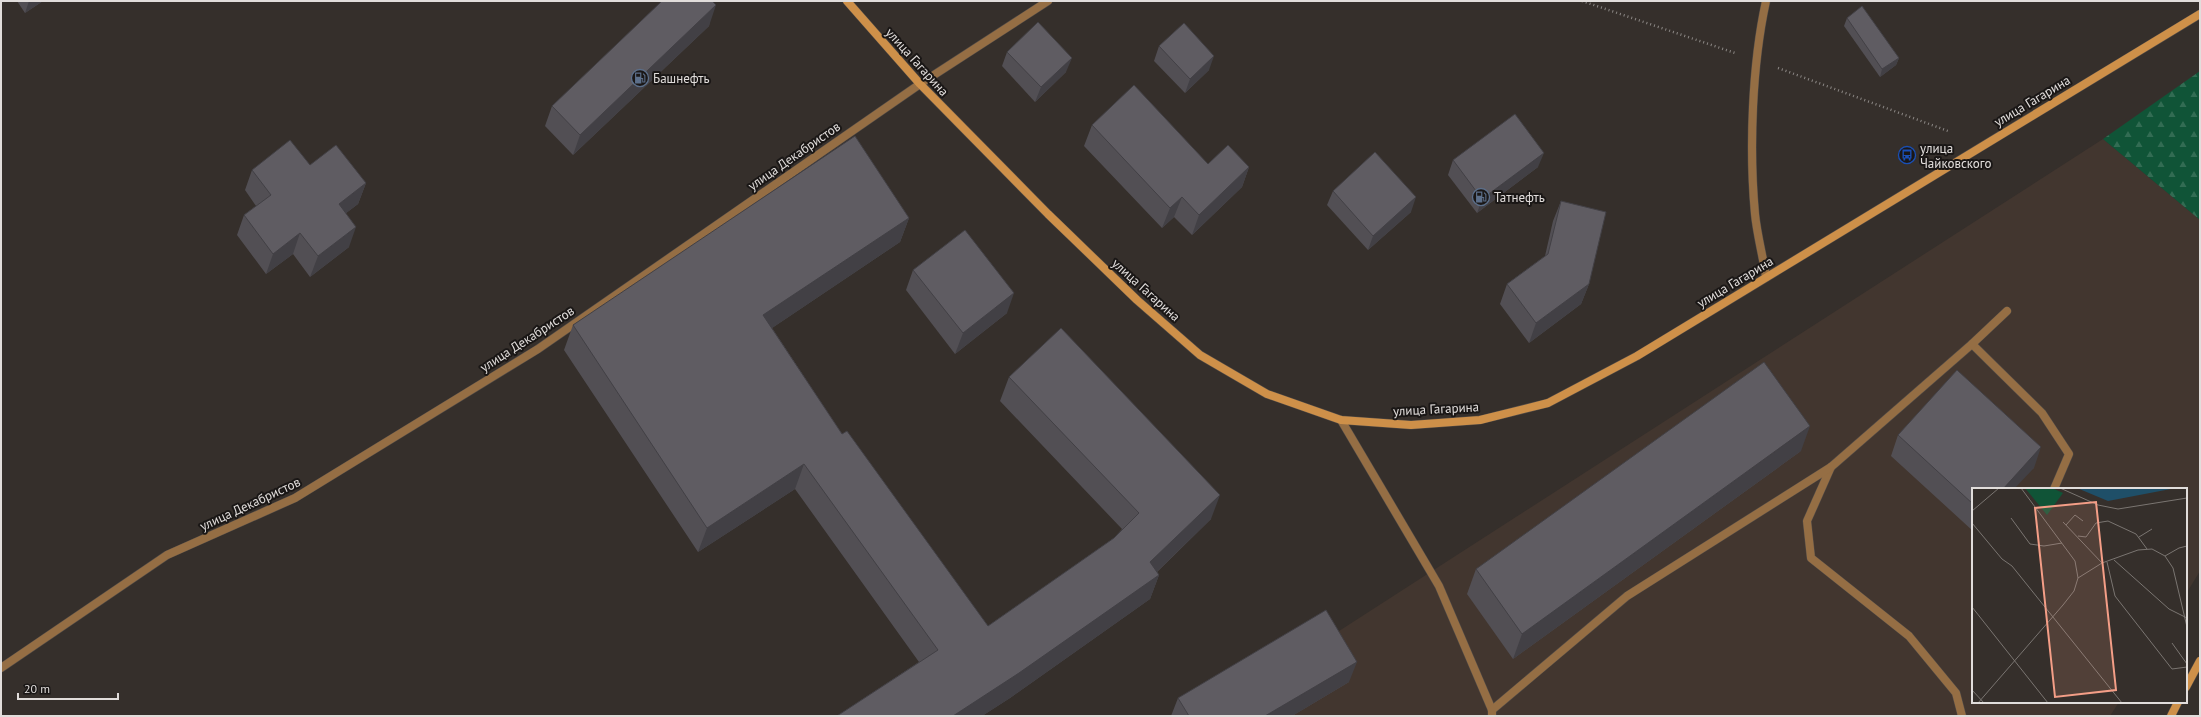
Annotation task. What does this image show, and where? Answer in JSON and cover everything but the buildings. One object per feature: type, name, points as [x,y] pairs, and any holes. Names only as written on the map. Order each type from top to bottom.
[{"type":"main road","name":"улица Гагарина","points":[[847,1],[920,84],[1120,284],[1200,355],[1267,394],[1341,420],[1410,425],[1480,420],[1548,403],[1637,356],[2200,14]]},
{"type":"main road","points":[[2187,685],[2200,661]]},
{"type":"main road","points":[[2171,716],[2178,703]]},
{"type":"street","name":"улица Декабристов","points":[[1,668],[167,555],[295,498],[538,349],[920,84],[1048,1]]},
{"type":"street","points":[[1766,1],[1757,60],[1752,129],[1755,214],[1766,277]]},
{"type":"street","points":[[1341,420],[1439,586],[1492,713],[1627,596],[1832,467],[1972,344],[2007,311]]},
{"type":"street","points":[[1972,344],[2042,413],[2069,454],[2054,488]]},
{"type":"street","points":[[1832,467],[1807,521],[1811,558],[1909,636],[1956,693],[1962,716]]},
{"type":"shaded area","points":[[2103,139],[2200,220],[2200,571],[2187,592],[2187,488],[1972,488],[1972,703],[2118,703],[2110,716],[1207,716]]},
{"type":"green space","points":[[2200,71],[2200,220],[2103,139]]},
{"type":"place","name":"Башнефть","points":[[640,78]]},
{"type":"place","name":"улица Чайковского","points":[[1907,155]]},
{"type":"place","name":"Татнефть","points":[[1481,197]]}]
